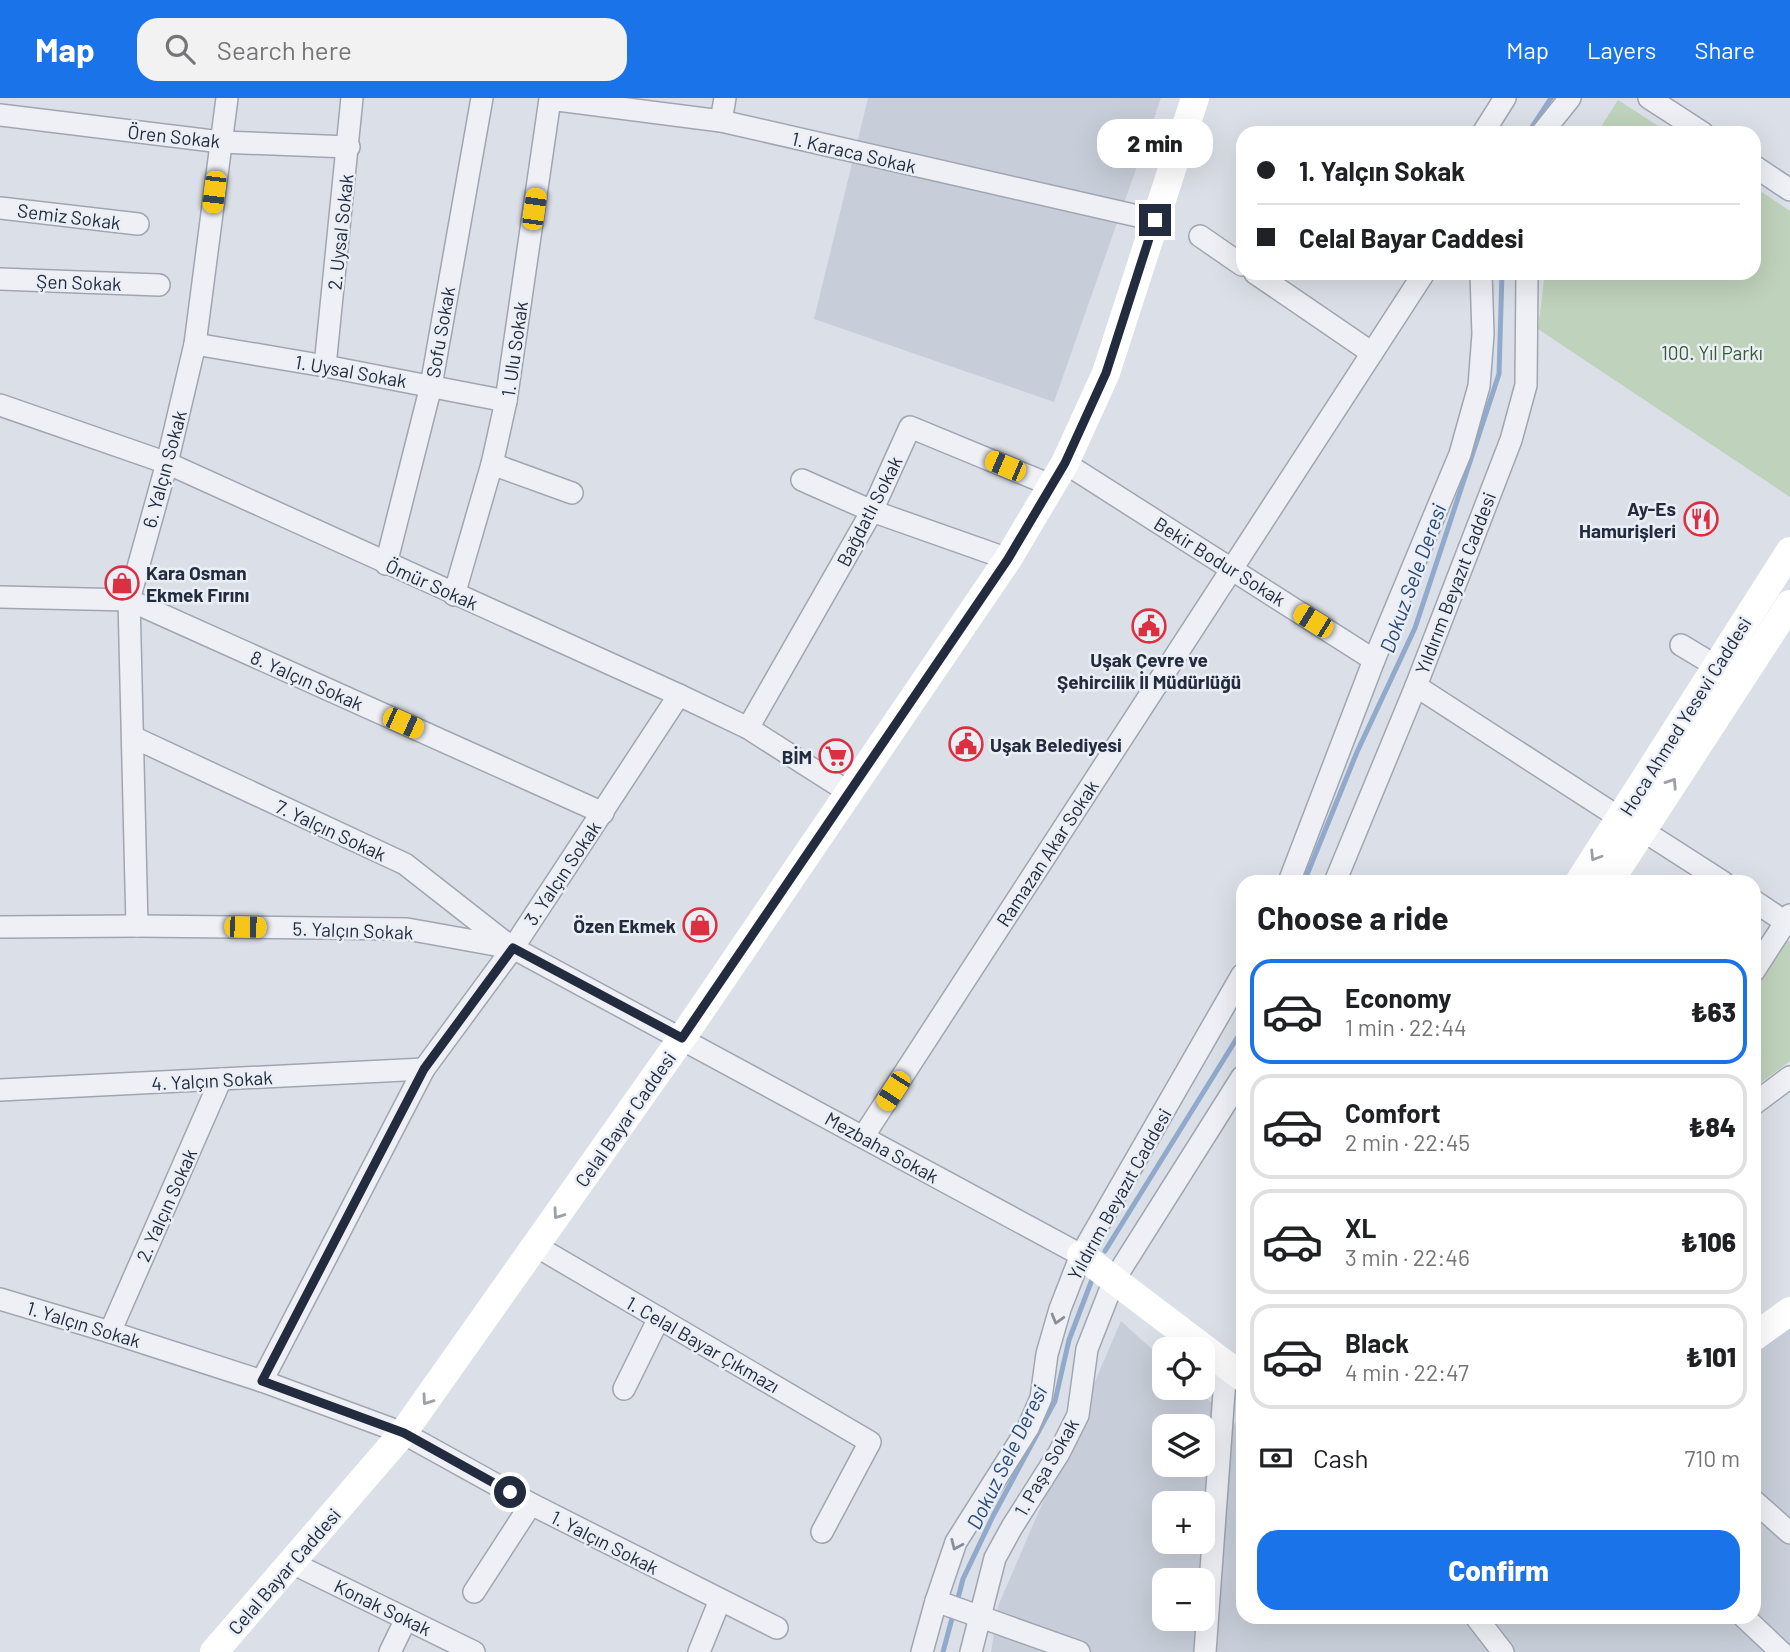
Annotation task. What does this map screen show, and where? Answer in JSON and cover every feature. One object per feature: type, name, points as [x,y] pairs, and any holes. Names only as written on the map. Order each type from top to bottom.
[{"type":"street","name":"6. Yalçın Sokak","points":[[137,926],[129,600],[167,463],[195,344],[227,98]]},
{"type":"street","name":"2. Uysal Sokak","points":[[325,366],[352,98]]},
{"type":"street","name":"Sofu Sokak","points":[[386,564],[431,386],[482,98]]},
{"type":"street","points":[[721,121],[724,98]]},
{"type":"street","name":"Celal Bayar Caddesi","points":[[214,1652],[404,1433],[682,1038],[1008,559],[1059,474],[1106,373],[1195,98]]},
{"type":"street","points":[[1487,126],[1505,98]]},
{"type":"street","points":[[1501,126],[1518,98]]},
{"type":"street","points":[[1548,126],[1570,98]]},
{"type":"street","points":[[1649,98],[1692,126]]},
{"type":"street","name":"1. Karaca Sokak","points":[[550,99],[721,121],[1155,220]]},
{"type":"street","name":"1. Ulu Sokak","points":[[454,595],[492,464],[506,401],[550,99]]},
{"type":"street","name":"Ören Sokak","points":[[0,115],[221,142],[349,147]]},
{"type":"street","points":[[1761,171],[1790,190]]},
{"type":"street","name":"Semiz Sokak","points":[[0,208],[138,224]]},
{"type":"street","points":[[1200,236],[1236,261]]},
{"type":"street","name":"Şen Sokak","points":[[0,279],[159,285]]},
{"type":"street","points":[[1265,280],[1372,353]]},
{"type":"street","name":"Ramazan Akar Sokak","points":[[863,1137],[1419,280]]},
{"type":"street","points":[[1292,875],[1374,660],[1460,454],[1479,386],[1483,334],[1481,280]]},
{"type":"street","name":"Yıldırım Beyazıt Caddesi","points":[[1338,875],[1416,686],[1511,440],[1526,385],[1527,280]]},
{"type":"street","name":"1. Uysal Sokak","points":[[195,344],[506,401]]},
{"type":"street","name":"Ömür Sokak","points":[[0,405],[167,463],[679,695],[748,728],[850,793]]},
{"type":"street","name":"Bağdatlı Sokak","points":[[748,728],[872,511],[910,427],[1059,474]]},
{"type":"street","points":[[492,464],[572,493]]},
{"type":"street","name":"Bekir Bodur Sokak","points":[[1059,474],[1231,569],[1374,660]]},
{"type":"street","points":[[802,480],[872,511],[1008,559]]},
{"type":"street","name":"Hoca Ahmed Yesevi Caddesi","points":[[1612,875],[1631,824],[1716,666],[1790,551]]},
{"type":"street","name":"8. Yalçın Sokak","points":[[0,597],[129,600],[603,813]]},
{"type":"street","name":"Hoca Ahmed Yesevi Caddesi","points":[[1585,875],[1631,824],[1790,604]]},
{"type":"street","points":[[1681,645],[1716,666]]},
{"type":"street","points":[[1416,686],[1712,875]]},
{"type":"street","name":"3. Yalçın Sokak","points":[[262,1381],[424,1069],[513,948],[679,695]]},
{"type":"street","name":"7. Yalçın Sokak","points":[[133,737],[405,864],[513,948]]},
{"type":"street","points":[[1761,905],[1788,920],[1761,960]]},
{"type":"street","name":"5. Yalçın Sokak","points":[[0,927],[407,929],[513,948],[682,1038]]},
{"type":"street","name":"Yıldırım Beyazıt Caddesi","points":[[922,1652],[940,1602],[956,1542],[1028,1428],[1041,1398],[1047,1354],[1060,1308],[1081,1255],[1236,985]]},
{"type":"street","name":"Mezbaha Sokak","points":[[682,1038],[1081,1255]]},
{"type":"street","name":"4. Yalçın Sokak","points":[[0,1090],[424,1069]]},
{"type":"street","points":[[1761,1099],[1790,1077]]},
{"type":"street","name":"2. Yalçın Sokak","points":[[110,1332],[221,1079]]},
{"type":"street","name":"Yıldırım Beyazıt Caddesi","points":[[1114,1280],[1236,1087]]},
{"type":"street","name":"1. Celal Bayar Çıkmazı","points":[[536,1246],[870,1442],[822,1532]]},
{"type":"street","points":[[1081,1255],[1234,1371],[1205,1652]]},
{"type":"street","name":"1. Paşa Sokak","points":[[971,1652],[973,1615],[995,1558],[1018,1515],[1059,1453],[1077,1415],[1087,1349],[1114,1280]]},
{"type":"street","name":"1. Yalçın Sokak","points":[[0,1299],[262,1381],[404,1433],[531,1504],[778,1628]]},
{"type":"street","points":[[1761,1332],[1790,1311]]},
{"type":"street","points":[[624,1389],[659,1318]]},
{"type":"street","points":[[474,1592],[531,1504]]},
{"type":"street","points":[[1761,1507],[1790,1533]]},
{"type":"street","name":"Konak Sokak","points":[[292,1563],[474,1652]]},
{"type":"street","points":[[699,1652],[720,1600]]},
{"type":"street","points":[[940,1602],[1038,1645],[1079,1652]]},
{"type":"street","points":[[390,1652],[406,1619]]},
{"type":"street","points":[[1481,1624],[1503,1652]]},
{"type":"street","points":[[1751,1624],[1781,1652]]},
{"type":"shaded area","points":[[868,98],[1161,98],[1054,402],[814,319]]},
{"type":"shaded area","points":[[1121,1321],[1152,1349],[1152,1400],[1208,1400],[1236,1425],[1236,1624],[1761,1624],[1761,1349],[1790,1328],[1790,1652],[991,1652],[998,1606]]},
{"type":"green space","points":[[1618,100],[1658,126],[1601,126]]},
{"type":"green space","name":"100. Yıl Parkı","points":[[1761,192],[1790,211],[1790,497],[1538,329],[1544,280],[1761,280]]},
{"type":"green space","points":[[1780,936],[1790,942],[1790,1061],[1761,1083],[1761,967]]},
{"type":"waterway","name":"Dokuz Sele Deresi","points":[[1533,126],[1551,98]]},
{"type":"waterway","name":"Dokuz Sele Deresi","points":[[1307,875],[1357,752],[1415,628],[1499,374],[1502,280]]},
{"type":"waterway","name":"Dokuz Sele Deresi","points":[[1105,1251],[1236,1040]]},
{"type":"waterway","name":"Dokuz Sele Deresi","points":[[957,1602],[963,1579],[993,1516],[1055,1401],[1069,1340],[1093,1277]]},
{"type":"waterway","name":"Dokuz Sele Deresi","points":[[943,1652],[954,1611]]},
{"type":"place","name":"Ay-Es Hamurişleri","points":[[1701,519]]},
{"type":"place","name":"Kara Osman Ekmek Fırını","points":[[122,583]]},
{"type":"place","name":"Uşak Çevre ve Şehircilik İl Müdürlüğü","points":[[1149,626]]},
{"type":"place","name":"Uşak Belediyesi","points":[[966,744]]},
{"type":"place","name":"BİM","points":[[836,756]]},
{"type":"place","name":"Özen Ekmek","points":[[700,925]]},
{"type":"route","points":[[510,1492],[404,1433],[262,1381],[424,1069],[513,948],[682,1038],[1008,559],[1053,486],[1106,373],[1155,220]]}]
